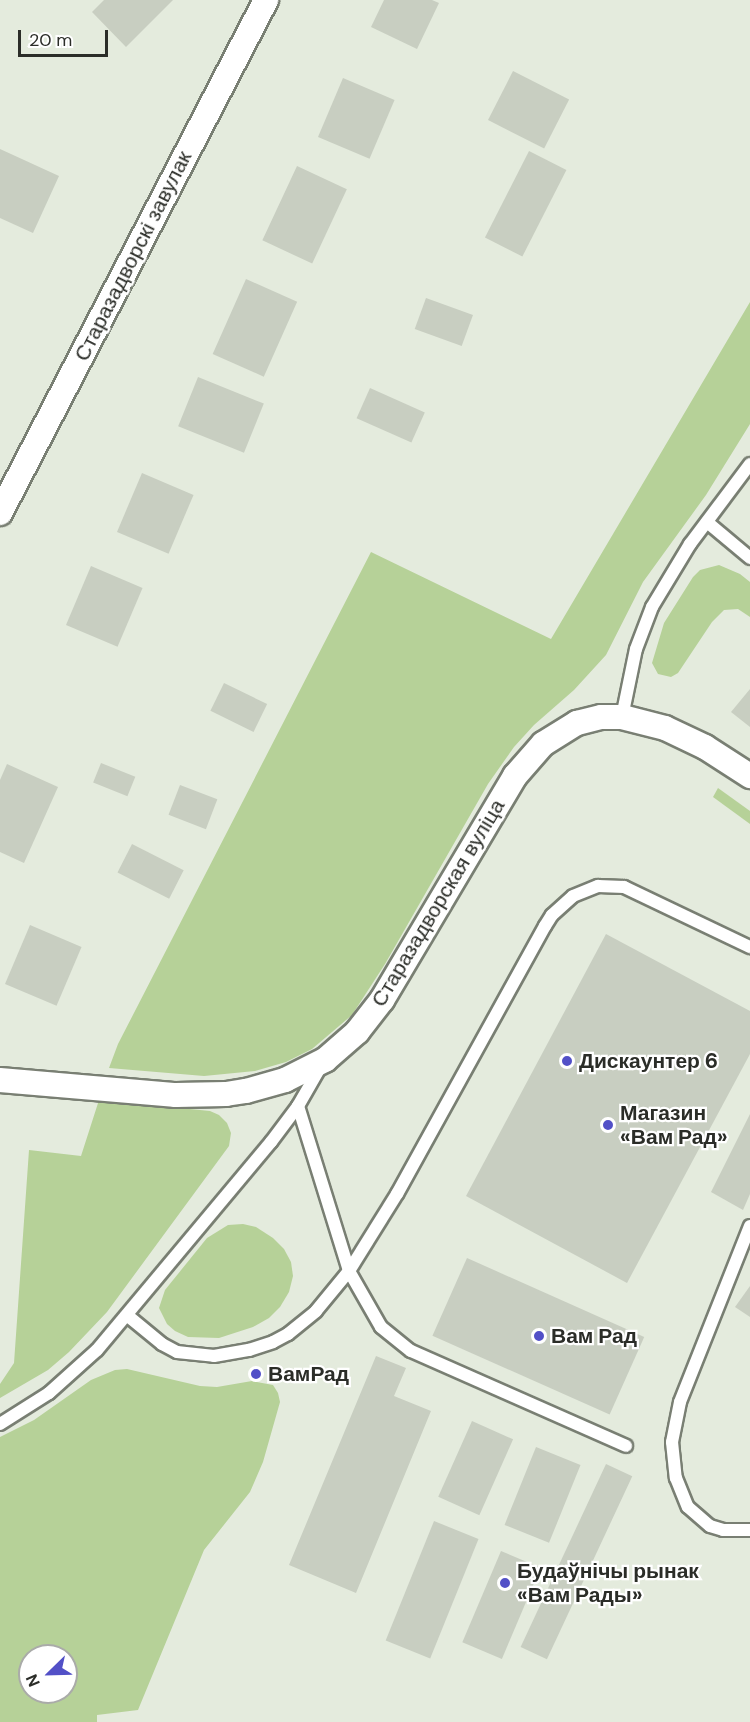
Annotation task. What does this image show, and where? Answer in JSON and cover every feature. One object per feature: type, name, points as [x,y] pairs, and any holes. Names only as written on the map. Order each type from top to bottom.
[{"type":"street","name":"Старазадворскі завулак","points":[[0,513],[266,0]]},
{"type":"street","name":"Старазадворская вуліца","points":[[0,1080],[176,1095],[214,1094],[265,1086],[325,1060],[357,1032],[382,1000],[506,788],[532,754],[554,735],[577,723],[601,717],[622,717],[686,736],[750,776]]},
{"type":"lane","points":[[622,717],[636,649],[652,607],[675,567],[750,464]]},
{"type":"lane","points":[[707,522],[750,558]]},
{"type":"lane","points":[[128,1316],[162,1344],[177,1352],[196,1355],[232,1353],[273,1342],[288,1334],[316,1311],[349,1271],[408,1175],[545,926],[562,905],[573,896],[598,886],[624,887],[750,947]]},
{"type":"lane","points":[[0,1424],[49,1393],[73,1373],[128,1316],[298,1106],[325,1060]]},
{"type":"lane","points":[[298,1106],[349,1271],[381,1327],[411,1351],[626,1446]]},
{"type":"lane","points":[[750,1226],[680,1402],[672,1442],[676,1478],[688,1508],[710,1526],[723,1530],[750,1530]]},
{"type":"green space","points":[[750,302],[750,424],[706,495],[643,582],[606,655],[574,690],[534,725],[514,747],[488,784],[385,964],[352,1015],[312,1049],[286,1062],[255,1071],[204,1076],[109,1068],[118,1044],[371,552],[551,639]]},
{"type":"green space","points":[[719,565],[740,574],[750,582],[750,617],[738,609],[724,610],[712,622],[678,673],[671,677],[658,674],[652,663],[664,623],[693,577],[700,570]]},
{"type":"green space","points":[[718,788],[750,811],[750,824],[713,797]]},
{"type":"green space","points":[[99,1100],[210,1111],[219,1115],[227,1123],[231,1133],[229,1146],[107,1312],[69,1352],[48,1370],[0,1398],[0,1384],[14,1363],[29,1150],[81,1156]]},
{"type":"green space","points":[[243,1224],[256,1227],[273,1238],[284,1249],[291,1262],[293,1276],[289,1292],[280,1307],[269,1318],[253,1327],[219,1338],[188,1337],[175,1331],[167,1324],[159,1308],[165,1290],[207,1238],[228,1225]]},
{"type":"green space","points":[[127,1369],[200,1386],[217,1387],[252,1381],[273,1385],[280,1402],[263,1462],[250,1492],[204,1550],[138,1710],[97,1715],[97,1722],[0,1722],[0,1437],[34,1420],[91,1380],[115,1370]]},
{"type":"building","points":[[104,0],[173,0],[126,47],[92,12]]},
{"type":"building","points":[[384,0],[432,0],[439,3],[417,49],[371,27]]},
{"type":"building","points":[[513,71],[569,100],[544,149],[488,120]]},
{"type":"building","points":[[343,78],[395,100],[370,159],[318,137]]},
{"type":"building","points":[[0,149],[59,176],[33,233],[0,218]]},
{"type":"building","points":[[529,151],[566,170],[522,256],[485,237]]},
{"type":"building","points":[[297,166],[347,189],[312,264],[262,240]]},
{"type":"building","points":[[246,279],[297,302],[264,377],[213,354]]},
{"type":"building","points":[[426,298],[473,315],[462,346],[415,329]]},
{"type":"building","points":[[198,377],[264,404],[244,453],[178,426]]},
{"type":"building","points":[[370,388],[425,412],[411,443],[357,418]]},
{"type":"building","points":[[142,473],[194,495],[169,554],[117,532]]},
{"type":"building","points":[[91,566],[143,588],[118,647],[66,625]]},
{"type":"building","points":[[224,683],[267,704],[254,732],[210,711]]},
{"type":"building","points":[[750,689],[750,727],[731,712]]},
{"type":"building","points":[[101,763],[135,777],[127,796],[93,782]]},
{"type":"building","points":[[7,764],[58,787],[24,863],[0,852],[0,780]]},
{"type":"building","points":[[180,785],[217,799],[206,829],[169,815]]},
{"type":"building","points":[[132,844],[184,870],[169,899],[117,873]]},
{"type":"building","points":[[30,925],[82,947],[57,1006],[5,984]]},
{"type":"building","name":"Магазин «Вам Рад»","points":[[606,934],[750,1011],[750,1054],[627,1283],[466,1196]]},
{"type":"building","points":[[750,1114],[750,1194],[743,1210],[711,1192]]},
{"type":"building","name":"Вам Рад","points":[[467,1258],[644,1337],[610,1415],[432,1336]]},
{"type":"building","points":[[750,1286],[750,1317],[735,1307]]},
{"type":"building","points":[[376,1356],[406,1368],[394,1396],[431,1411],[356,1593],[289,1565]]},
{"type":"building","points":[[472,1421],[513,1439],[479,1515],[438,1497]]},
{"type":"building","points":[[536,1447],[581,1465],[549,1543],[505,1525]]},
{"type":"building","points":[[606,1464],[632,1476],[547,1659],[521,1647]]},
{"type":"building","points":[[434,1521],[479,1539],[430,1659],[386,1641]]},
{"type":"building","points":[[501,1551],[541,1568],[502,1659],[462,1642]]},
{"type":"place","name":"Дискаунтер 6","points":[[567,1061]]},
{"type":"place","name":"Магазин «Вам Рад»","points":[[608,1125]]},
{"type":"place","name":"Вам Рад","points":[[539,1336]]},
{"type":"place","name":"ВамРад","points":[[256,1374]]},
{"type":"place","name":"Будаўнічы рынак «Вам Рады»","points":[[505,1583]]}]
